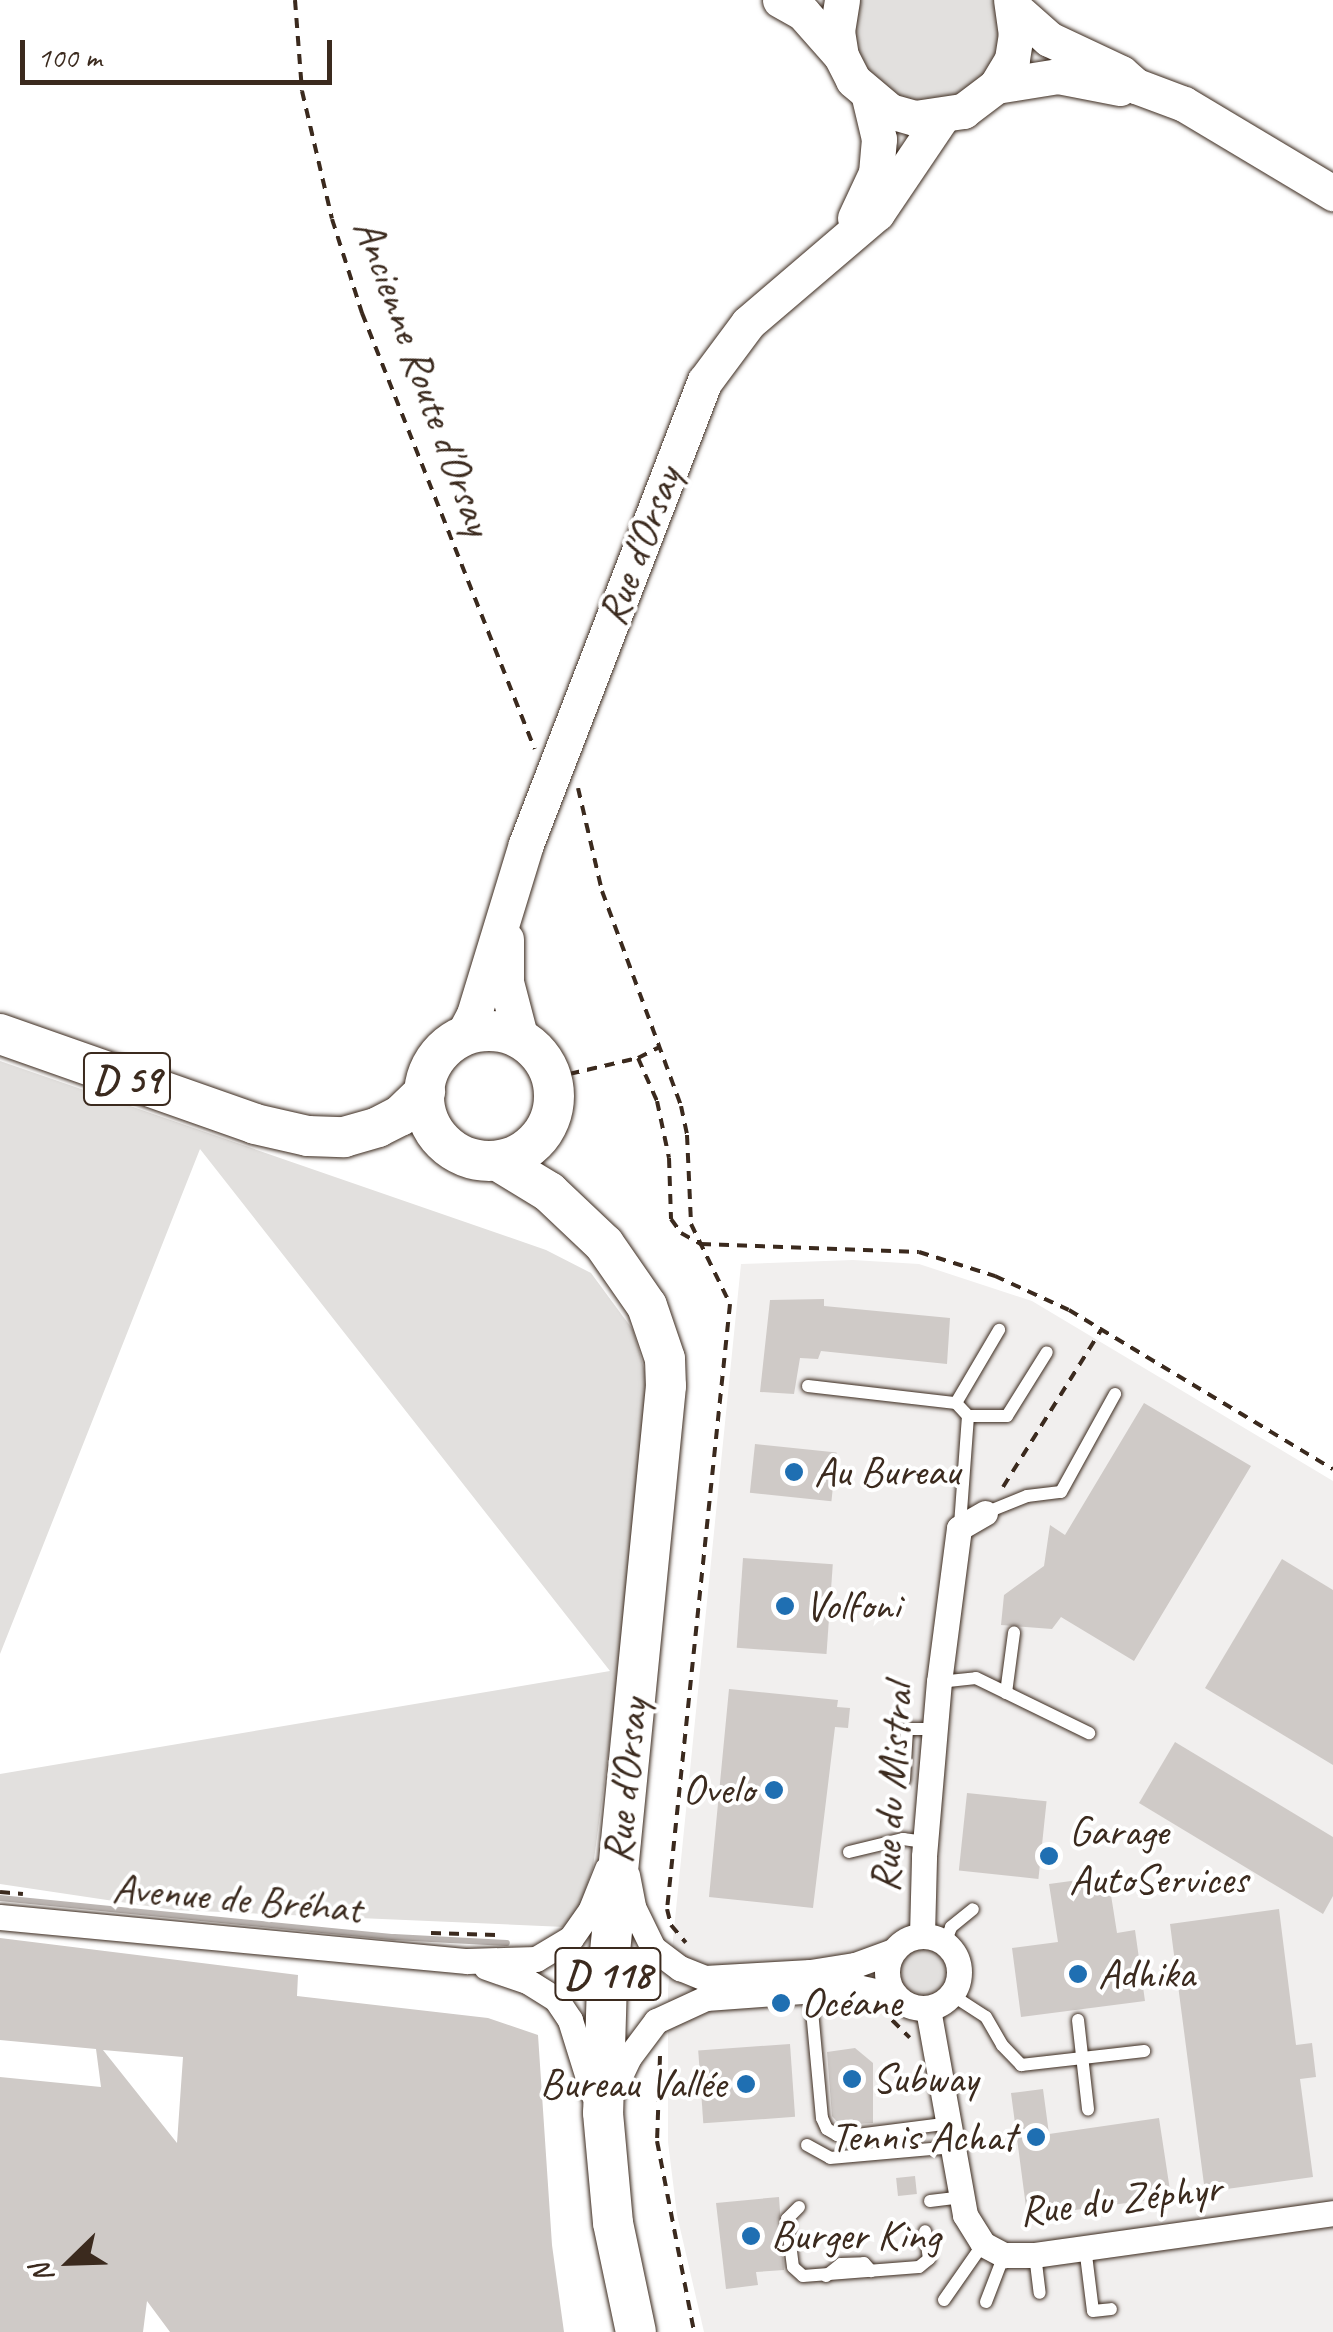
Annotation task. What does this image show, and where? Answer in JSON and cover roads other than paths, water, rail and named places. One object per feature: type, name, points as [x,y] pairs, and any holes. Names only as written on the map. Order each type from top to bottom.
[{"type":"main road","points":[[780,0],[803,14],[841,56],[853,80],[869,97],[890,111],[915,118],[941,118],[963,111],[996,86],[1012,58],[1016,35],[1012,4]]},
{"type":"main road","points":[[841,56],[837,31],[842,0]]},
{"type":"main road","points":[[1012,4],[1033,29],[1121,72],[1136,86],[1184,104],[1333,193]]},
{"type":"main road","points":[[996,86],[1046,76],[1118,88],[1136,86]]},
{"type":"main road","points":[[850,233],[876,173],[878,139],[869,97]]},
{"type":"main road","name":"Rue d'Orsay","points":[[462,1037],[474,1014],[556,764],[705,381],[748,323],[850,233],[866,224],[890,198],[920,142],[941,118]]},
{"type":"main road","name":"Rue d'Orsay","points":[[507,908],[506,982],[520,1039]]},
{"type":"main road","points":[[502,1032],[520,1039],[545,1062],[552,1078],[554,1096],[545,1131],[516,1156],[498,1161],[462,1156],[445,1144],[426,1111],[425,1092],[436,1060],[462,1037],[502,1032]]},
{"type":"main road","name":"D 59","points":[[0,1034],[255,1124],[308,1136],[344,1137],[400,1116],[425,1092]]},
{"type":"main road","name":"D 59","points":[[255,1124],[306,1150],[347,1155],[384,1147],[445,1144]]},
{"type":"main road","name":"Rue d'Orsay","points":[[545,1131],[604,1244],[647,1306],[664,1359],[666,1386],[607,1982],[604,2125],[613,2222],[636,2332]]},
{"type":"main road","name":"Rue d'Orsay","points":[[498,1161],[549,1192],[604,1244]]},
{"type":"street","points":[[960,1528],[985,1513]]},
{"type":"street","name":"Rue du Mistral","points":[[933,1939],[925,1842],[939,1682],[960,1528]]},
{"type":"street","points":[[604,2125],[629,2058],[656,2021],[706,1998],[856,1987],[890,2005],[928,2009],[952,1995],[958,1985],[958,1962],[933,1939],[901,1943],[893,1951],[855,1965],[810,1972],[705,1978],[680,1968],[653,1948],[633,1906],[620,1836]]},
{"type":"street","name":"Avenue de Bréhat","points":[[0,1917],[467,1961],[536,1959],[571,1938],[591,1910],[620,1836]]},
{"type":"street","points":[[890,2005],[886,1974],[893,1951]]},
{"type":"street","name":"Avenue de Bréhat","points":[[467,1961],[527,1980],[556,1999],[579,2044],[604,2125]]},
{"type":"street","name":"Rue du Zéphyr","points":[[928,2009],[965,2216],[993,2250],[1035,2255],[1333,2213]]},
{"type":"lane","points":[[956,1403],[999,1330]]},
{"type":"lane","points":[[808,1386],[956,1403],[968,1416],[1007,1416],[1048,1352]]},
{"type":"lane","points":[[985,1513],[1027,1496],[1061,1492],[1115,1394]]},
{"type":"lane","name":"Rue du Mistral","points":[[960,1528],[968,1416]]},
{"type":"lane","points":[[1006,1693],[1014,1633]]},
{"type":"lane","points":[[939,1682],[976,1678],[1089,1733]]},
{"type":"lane","points":[[904,1780],[907,1729],[935,1730]]},
{"type":"lane","points":[[849,1852],[903,1839],[925,1842]]},
{"type":"lane","points":[[933,1939],[972,1909]]},
{"type":"lane","points":[[810,1989],[822,2118],[828,2129],[837,2135],[899,2130],[952,2135]]},
{"type":"lane","points":[[952,1995],[986,2017],[1002,2045],[1022,2065],[1144,2051]]},
{"type":"lane","points":[[1078,2020],[1088,2109]]},
{"type":"lane","points":[[806,2144],[830,2158],[952,2135]]},
{"type":"lane","points":[[930,2201],[962,2198]]},
{"type":"lane","points":[[798,2207],[788,2219],[793,2267],[803,2276],[920,2267],[928,2259],[925,2231]]},
{"type":"lane","points":[[1085,2247],[1093,2311],[1111,2310]]},
{"type":"lane","points":[[944,2300],[993,2250]]},
{"type":"lane","points":[[986,2302],[993,2250]]},
{"type":"lane","points":[[1035,2255],[1040,2293]]},
{"type":"waterway","points":[[0,1898],[394,1937],[507,1943]]},
{"type":"place","name":"Au Bureau","points":[[794,1472]]},
{"type":"place","name":"Volfoni","points":[[785,1606]]},
{"type":"place","name":"Ovelo","points":[[774,1790]]},
{"type":"place","name":"Garage AutoServices","points":[[1049,1856]]},
{"type":"place","name":"Adhika","points":[[1078,1974]]},
{"type":"place","name":"Océane","points":[[781,2003]]},
{"type":"place","name":"Subway","points":[[852,2079]]},
{"type":"place","name":"Bureau Vallée","points":[[746,2084]]},
{"type":"place","name":"Tennis Achat","points":[[1036,2137]]},
{"type":"place","name":"Burger King","points":[[751,2236]]}]
